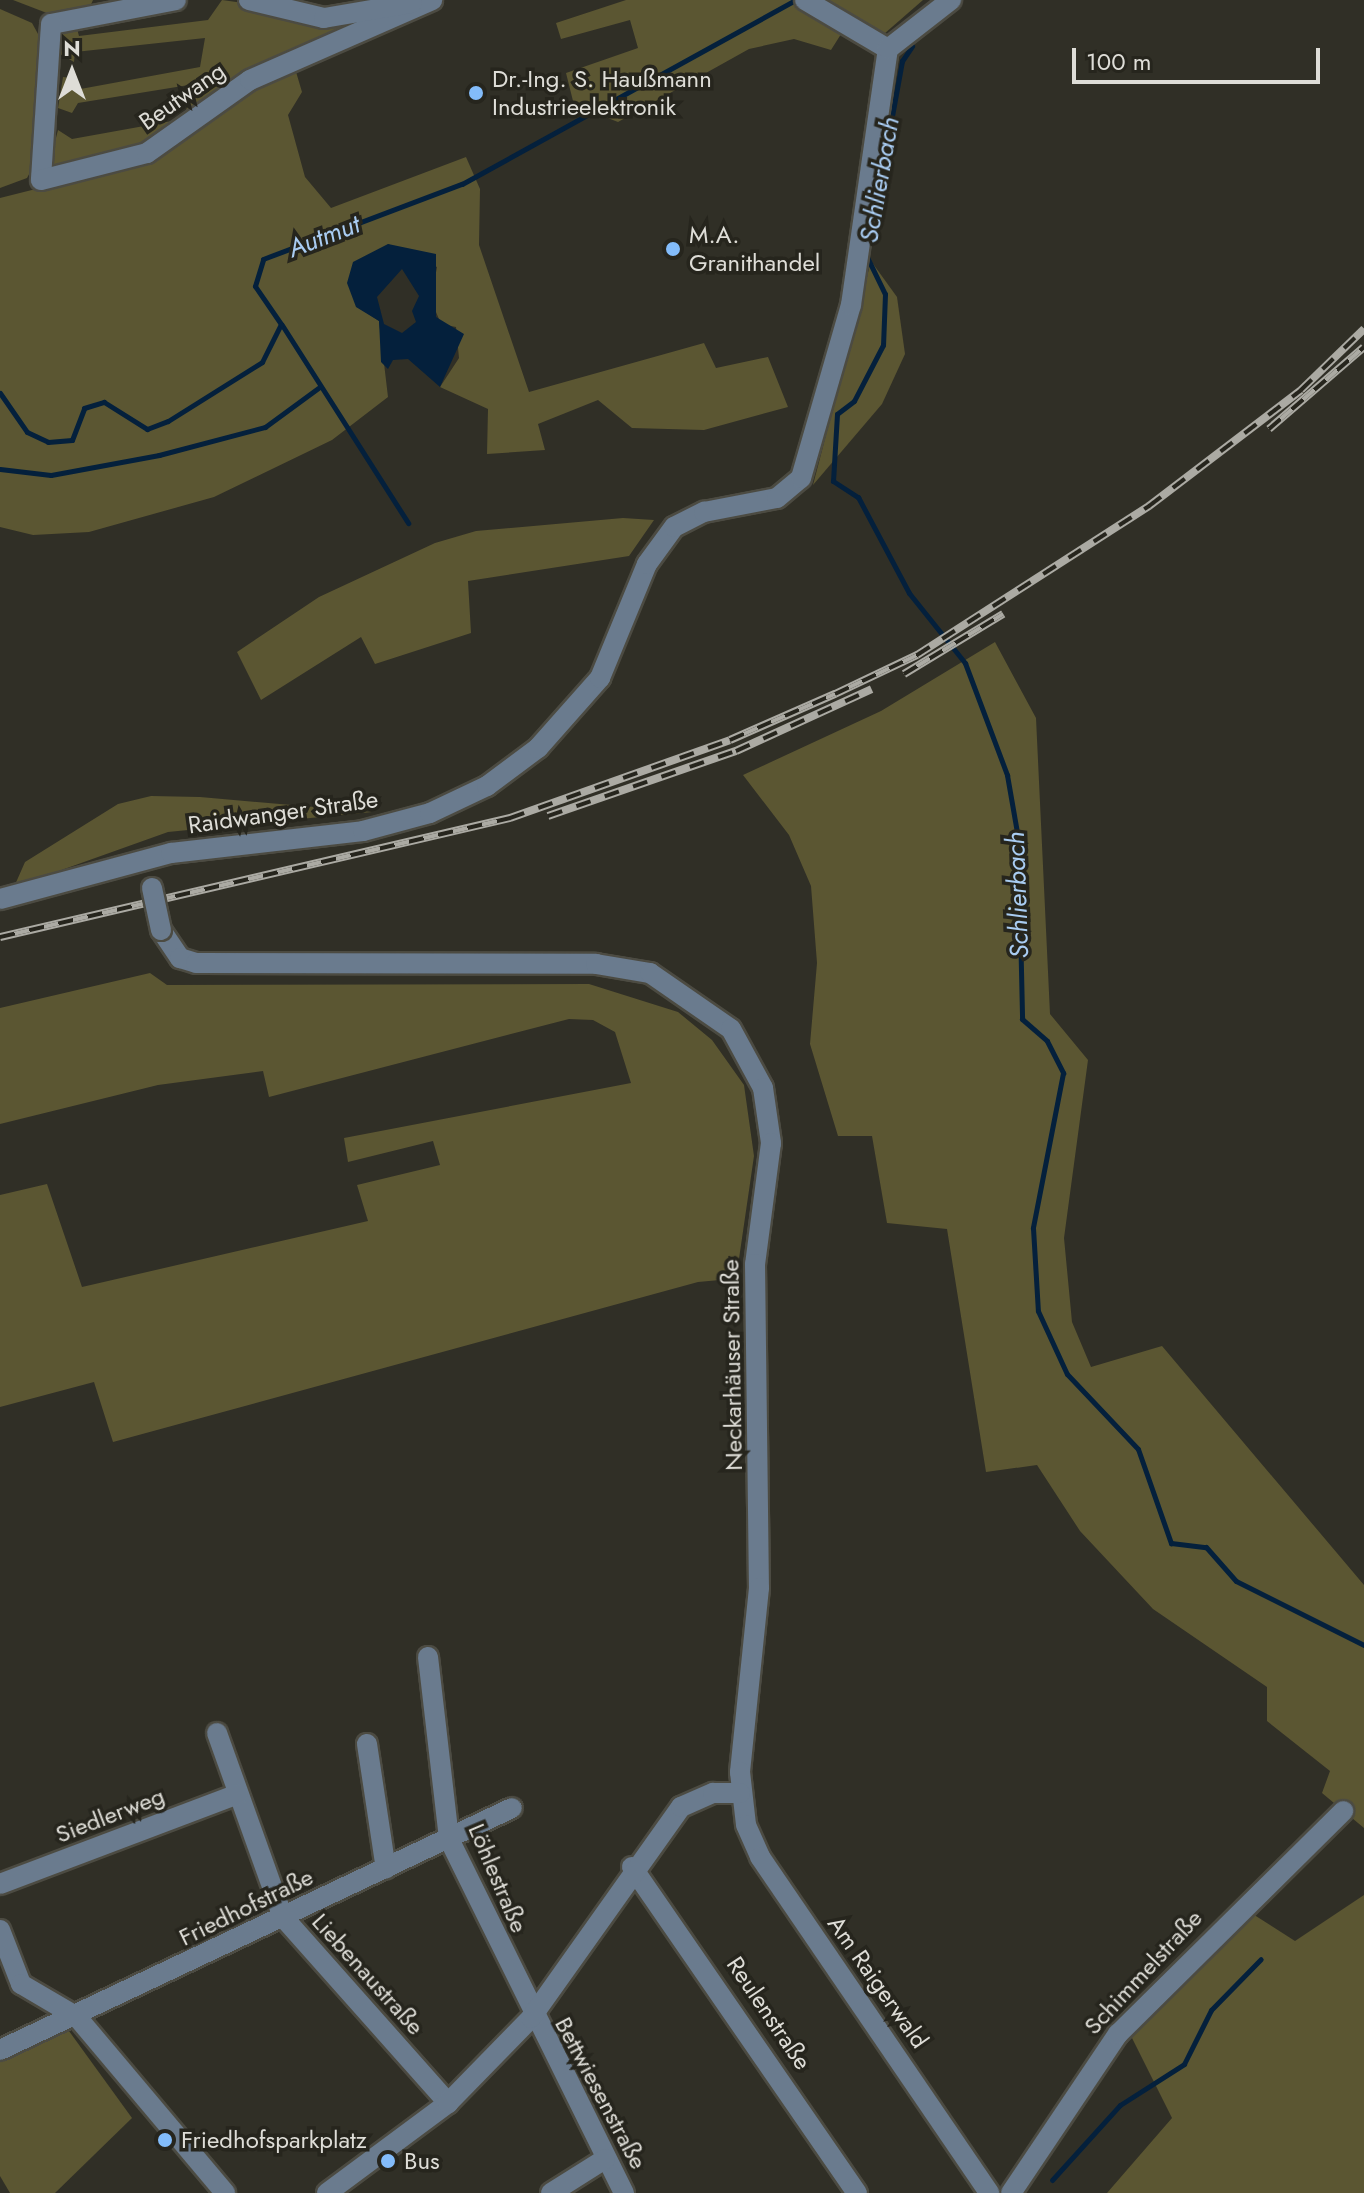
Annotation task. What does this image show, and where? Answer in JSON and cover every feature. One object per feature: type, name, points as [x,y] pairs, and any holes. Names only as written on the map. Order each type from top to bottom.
[{"type":"street","name":"Beutwang","points":[[176,0],[51,24],[41,180],[147,153],[250,80],[356,37],[432,0]]},
{"type":"street","points":[[249,0],[324,18],[424,0]]},
{"type":"street","points":[[805,0],[888,49],[951,0]]},
{"type":"street","name":"Raidwanger Straße","points":[[0,899],[150,861],[363,831],[430,813],[487,786],[538,748],[600,678],[647,564],[674,527],[790,490],[812,448],[851,305],[888,49]]},
{"type":"street","name":"Neckarhäuser Straße","points":[[150,861],[161,930],[180,958],[196,963],[596,964],[650,973],[731,1029],[763,1088],[771,1143],[755,1264],[759,1588],[740,1793]]},
{"type":"street","name":"Löhlestraße","points":[[428,1657],[449,1839],[531,2018]]},
{"type":"street","name":"Liebenaustraße","points":[[217,1733],[283,1917],[448,2103]]},
{"type":"street","points":[[367,1744],[386,1869]]},
{"type":"street","points":[[327,2193],[448,2103],[531,2018],[632,1867],[681,1807],[713,1793],[740,1793]]},
{"type":"street","name":"Am Raigerwald","points":[[740,1793],[760,1857],[989,2193]]},
{"type":"street","name":"Siedlerweg","points":[[0,1884],[238,1794]]},
{"type":"street","name":"Friedhofstraße","points":[[0,2050],[77,2017],[512,1808]]},
{"type":"street","name":"Schimmelstraße","points":[[1011,2193],[1118,2034],[1343,1811]]},
{"type":"street","name":"Reulenstraße","points":[[632,1867],[857,2193]]},
{"type":"street","points":[[0,1930],[21,1984],[77,2017],[225,2193]]},
{"type":"street","name":"Bettwiesenstraße","points":[[531,2018],[624,2193]]},
{"type":"street","points":[[551,2193],[605,2159]]},
{"type":"shaded area","points":[[13,0],[93,0],[89,9],[52,15]]},
{"type":"shaded area","points":[[222,0],[364,20],[165,141],[56,172],[49,165],[58,130],[72,139],[183,119],[195,84],[78,103],[72,113],[58,108],[63,77],[72,78],[75,90],[200,67],[205,38],[75,52],[74,62],[55,51],[62,28],[76,25],[79,36],[208,20]]},
{"type":"shaded area","points":[[626,0],[795,0],[843,31],[831,50],[794,39],[749,49],[618,122],[574,105],[566,73],[638,48],[630,20],[561,39],[556,23]]},
{"type":"shaded area","points":[[818,0],[923,0],[884,34]]},
{"type":"shaded area","points":[[0,9],[32,23],[43,43],[34,165],[27,178],[0,188]]},
{"type":"shaded area","points":[[294,65],[302,92],[288,115],[305,177],[331,208],[466,157],[480,189],[479,245],[529,392],[704,343],[716,368],[768,357],[788,407],[704,430],[632,428],[598,400],[538,424],[545,450],[487,454],[488,409],[440,387],[459,358],[456,327],[441,324],[431,300],[437,267],[388,244],[356,306],[379,321],[388,397],[332,440],[214,497],[89,532],[33,535],[0,527],[0,198],[143,162],[185,139],[251,85]]},
{"type":"shaded area","points":[[871,261],[897,297],[905,354],[882,404],[813,485]]},
{"type":"shaded area","points":[[623,518],[654,520],[629,556],[468,581],[471,633],[375,664],[361,637],[261,700],[237,652],[319,597],[435,543],[476,531]]},
{"type":"shaded area","points":[[995,642],[1036,718],[1050,1014],[1088,1060],[1064,1238],[1072,1322],[1091,1367],[1162,1346],[1364,1585],[1364,1828],[1322,1793],[1330,1771],[1267,1721],[1267,1687],[1153,1609],[1080,1531],[1037,1465],[986,1472],[947,1229],[887,1223],[872,1136],[838,1136],[810,1044],[817,963],[811,886],[789,835],[743,775],[881,711]]},
{"type":"shaded area","points":[[151,796],[200,797],[372,812],[168,832],[14,887],[25,862],[118,804]]},
{"type":"shaded area","points":[[150,973],[167,985],[589,984],[678,1012],[712,1040],[744,1085],[754,1156],[734,1293],[720,1280],[698,1282],[113,1442],[94,1382],[0,1407],[0,1195],[47,1184],[82,1287],[368,1221],[357,1185],[440,1165],[433,1141],[348,1162],[344,1138],[631,1083],[615,1032],[593,1020],[569,1019],[269,1097],[263,1071],[158,1085],[0,1124],[0,1008]]},
{"type":"shaded area","points":[[1364,1895],[1364,2193],[1107,2193],[1172,2118],[1131,2036],[1248,1911],[1295,1941]]},
{"type":"shaded area","points":[[69,2031],[132,2118],[55,2193],[10,2193],[0,2176],[0,2059]]},
{"type":"water","points":[[388,244],[436,254],[436,317],[464,334],[440,387],[408,359],[393,360],[388,369],[381,362],[379,321],[356,307],[347,283],[353,262]],"holes":[[[402,269],[419,296],[412,311],[416,322],[402,333],[384,324],[377,297]]]},
{"type":"waterway","name":"Autmut","points":[[0,393],[27,432],[48,442],[72,440],[84,408],[104,402],[147,429],[168,421],[262,362],[281,324],[255,286],[263,259],[462,184],[796,0]]},
{"type":"waterway","name":"Schlierbach","points":[[874,215],[902,61],[912,46]]},
{"type":"waterway","name":"Schlierbach","points":[[867,257],[885,294],[883,345],[854,401],[837,414],[833,481],[858,497],[909,593],[965,663],[1007,775],[1018,838],[1022,1019],[1047,1041],[1063,1073],[1033,1228],[1038,1311],[1067,1374],[1138,1449],[1171,1543],[1206,1547],[1236,1581],[1364,1645]]},
{"type":"waterway","points":[[282,325],[408,523]]},
{"type":"waterway","points":[[0,469],[51,475],[159,455],[265,427],[318,388]]},
{"type":"waterway","points":[[1052,2180],[1120,2105],[1184,2064],[1211,2010],[1261,1959]]},
{"type":"railway","points":[[0,937],[510,818],[730,740],[835,694],[917,655],[1149,506],[1301,390],[1364,329]]},
{"type":"railway","points":[[1269,429],[1364,347]]},
{"type":"railway","points":[[904,674],[1003,614]]},
{"type":"railway","points":[[548,816],[736,751],[872,689]]},
{"type":"place","name":"Dr.-Ing. S. Haußmann Industrieelektronik","points":[[476,93]]},
{"type":"place","name":"M.A. Granithandel","points":[[673,249]]},
{"type":"place","name":"Friedhofsparkplatz","points":[[165,2140]]},
{"type":"place","name":"Bus","points":[[388,2161]]}]
